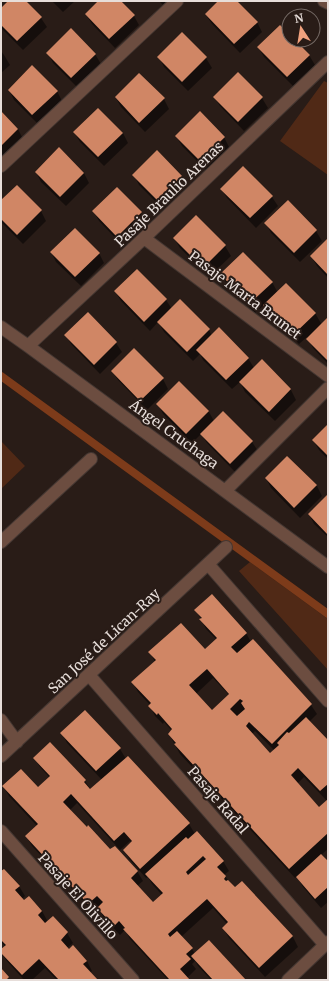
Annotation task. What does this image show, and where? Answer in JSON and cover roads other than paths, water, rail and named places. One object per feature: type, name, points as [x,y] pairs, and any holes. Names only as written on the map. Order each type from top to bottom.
[{"type":"street","points":[[1,166],[177,1]]},
{"type":"street","points":[[324,1],[328,3]]},
{"type":"street","name":"Pasaje Braulio Arenas","points":[[28,346],[144,238],[328,62]]},
{"type":"street","name":"Pasaje Marta Brunet","points":[[144,238],[328,376]]},
{"type":"street","name":"Ángel Cruchaga","points":[[1,327],[328,566]]},
{"type":"street","points":[[225,491],[328,388]]},
{"type":"street","points":[[1,542],[91,459]]},
{"type":"street","name":"San José de Lican-Ray","points":[[1,756],[226,547]]},
{"type":"street","points":[[208,564],[328,701]]},
{"type":"street","name":"Pasaje Radal","points":[[89,675],[326,944]]},
{"type":"street","points":[[1,720],[16,742]]},
{"type":"street","name":"Pasaje El Olivillo","points":[[1,831],[133,980]]},
{"type":"street","points":[[288,980],[326,944]]},
{"type":"waterway","points":[[1,376],[328,614]]}]
